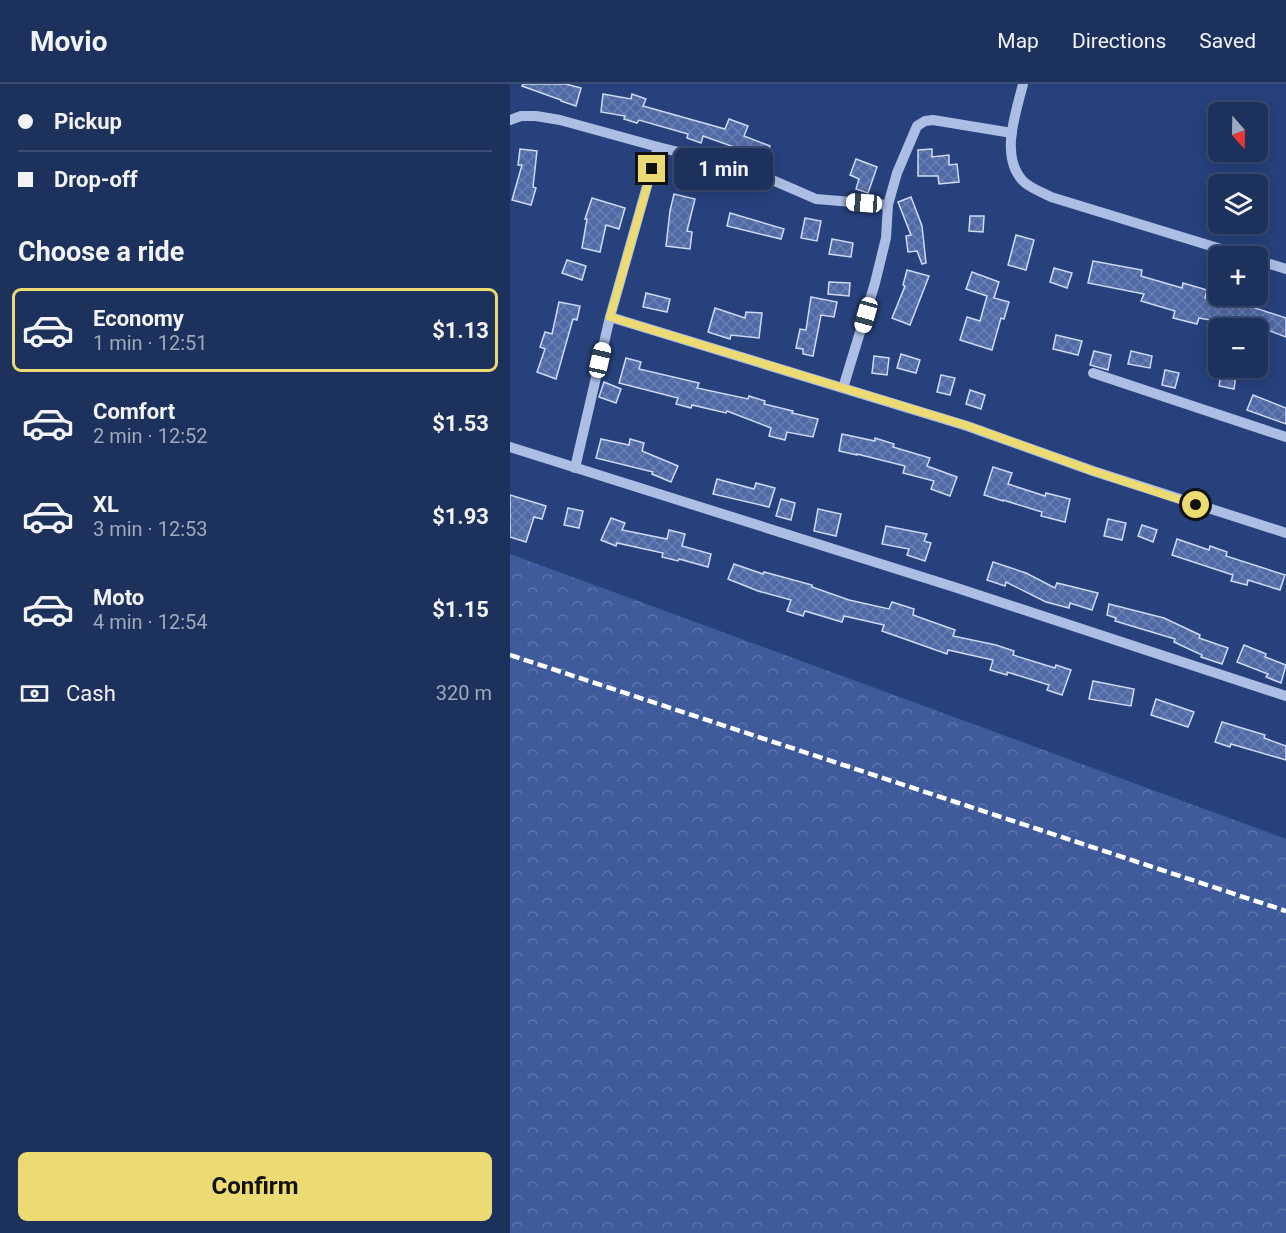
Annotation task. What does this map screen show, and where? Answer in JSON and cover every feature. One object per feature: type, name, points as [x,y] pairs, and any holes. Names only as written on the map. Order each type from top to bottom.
[{"type":"street","points":[[1023,84],[1012,133],[1011,156],[1023,182],[1051,197],[1212,246]]},
{"type":"street","points":[[510,120],[521,116],[536,116],[560,120],[745,168],[816,199],[888,205]]},
{"type":"street","points":[[843,388],[875,283],[886,238],[888,205],[897,172],[917,126],[925,121],[933,120],[1012,133]]},
{"type":"street","points":[[575,468],[610,317],[658,147]]},
{"type":"street","points":[[1268,263],[1286,269]]},
{"type":"street","points":[[610,317],[968,426],[1171,497],[1286,532]]},
{"type":"street","points":[[1093,373],[1286,437]]},
{"type":"street","points":[[510,447],[954,587],[1286,696]]},
{"type":"green space","points":[[510,554],[1286,839],[1286,1233],[510,1233]]},
{"type":"building","points":[[523,84],[566,84],[581,88],[576,106],[522,86]]},
{"type":"building","points":[[603,94],[631,99],[632,94],[646,99],[643,106],[725,129],[729,119],[748,126],[744,136],[770,146],[765,162],[750,157],[751,153],[703,136],[701,143],[687,138],[688,134],[639,120],[637,123],[624,119],[625,116],[601,112]]},
{"type":"building","points":[[520,149],[537,151],[533,187],[536,188],[531,205],[512,200],[522,165],[518,165]]},
{"type":"building","points":[[932,149],[932,157],[949,155],[949,165],[957,164],[959,182],[939,184],[938,176],[918,176],[918,150]]},
{"type":"building","points":[[856,159],[877,167],[868,193],[856,189],[859,179],[850,175]]},
{"type":"building","points":[[674,194],[695,199],[687,231],[692,232],[690,249],[666,246]]},
{"type":"building","points":[[911,197],[922,226],[926,263],[922,264],[917,251],[908,252],[906,236],[911,235],[898,202]]},
{"type":"building","points":[[592,198],[625,208],[619,229],[606,225],[600,252],[582,248],[587,219],[585,219]]},
{"type":"building","points":[[730,213],[784,229],[781,239],[727,226]]},
{"type":"building","points":[[970,216],[984,216],[983,232],[969,231]]},
{"type":"building","points":[[805,218],[821,221],[817,241],[801,238]]},
{"type":"building","points":[[1016,235],[1034,240],[1026,270],[1008,265]]},
{"type":"building","points":[[832,239],[853,243],[851,257],[829,254]]},
{"type":"building","points":[[567,260],[586,266],[582,280],[562,273]]},
{"type":"building","points":[[1093,261],[1142,270],[1141,276],[1182,288],[1183,283],[1207,290],[1205,298],[1208,299],[1208,306],[1249,306],[1286,318],[1286,337],[1268,330],[1268,318],[1199,318],[1197,324],[1173,318],[1175,311],[1141,301],[1144,294],[1088,283]]},
{"type":"building","points":[[1054,268],[1072,273],[1067,288],[1050,282]]},
{"type":"building","points":[[907,270],[929,276],[910,325],[892,318],[905,286],[903,285]]},
{"type":"building","points":[[972,272],[999,282],[994,298],[1009,302],[1004,319],[1001,318],[992,350],[960,340],[967,317],[980,321],[987,296],[966,289]]},
{"type":"building","points":[[829,282],[850,283],[849,296],[828,294]]},
{"type":"building","points":[[646,293],[670,299],[667,312],[643,307]]},
{"type":"building","points":[[811,297],[837,302],[834,317],[821,315],[813,356],[803,354],[803,349],[796,348],[800,329],[806,330]]},
{"type":"building","points":[[559,302],[580,306],[577,320],[573,319],[556,379],[537,372],[545,349],[540,347],[545,332],[552,334]]},
{"type":"building","points":[[715,308],[745,318],[746,312],[762,313],[759,338],[731,335],[730,339],[708,332]]},
{"type":"building","points":[[1056,335],[1082,341],[1078,355],[1053,349]]},
{"type":"building","points":[[1094,351],[1111,355],[1108,370],[1090,365]]},
{"type":"building","points":[[1131,351],[1152,356],[1150,368],[1128,364]]},
{"type":"building","points":[[901,354],[920,360],[916,373],[897,368]]},
{"type":"building","points":[[874,356],[889,358],[887,375],[872,373]]},
{"type":"building","points":[[626,358],[641,362],[639,369],[699,383],[697,388],[748,399],[749,396],[765,401],[764,404],[818,419],[813,437],[787,432],[785,440],[769,436],[771,428],[727,411],[726,413],[692,405],[691,408],[676,404],[678,398],[619,383]]},
{"type":"building","points":[[1165,370],[1179,373],[1175,388],[1162,385]]},
{"type":"building","points":[[941,375],[955,378],[950,395],[937,392]]},
{"type":"building","points":[[1220,378],[1236,378],[1234,389],[1219,386]]},
{"type":"building","points":[[604,382],[621,389],[616,403],[599,397]]},
{"type":"building","points":[[970,390],[985,395],[981,409],[966,404]]},
{"type":"building","points":[[1253,395],[1286,408],[1286,424],[1247,410]]},
{"type":"building","points":[[842,434],[875,441],[875,438],[894,444],[893,447],[930,458],[927,466],[957,477],[950,496],[931,489],[934,481],[903,473],[905,466],[839,451]]},
{"type":"building","points":[[601,439],[629,445],[630,439],[644,443],[642,451],[678,466],[671,482],[652,474],[653,472],[596,458]]},
{"type":"building","points":[[993,467],[1012,473],[1008,484],[1045,496],[1046,493],[1070,499],[1065,522],[1041,516],[1042,512],[984,495]]},
{"type":"building","points":[[717,479],[754,489],[756,483],[775,488],[769,507],[713,494]]},
{"type":"building","points":[[510,495],[546,506],[542,519],[534,517],[526,542],[510,537]]},
{"type":"building","points":[[781,499],[795,503],[791,520],[776,516]]},
{"type":"building","points":[[568,508],[583,511],[579,528],[564,525]]},
{"type":"building","points":[[818,509],[841,514],[836,536],[814,531]]},
{"type":"building","points":[[611,518],[625,523],[622,530],[667,539],[669,530],[685,534],[682,546],[711,554],[708,567],[662,557],[663,553],[617,543],[616,546],[601,540]]},
{"type":"building","points":[[1108,519],[1126,523],[1122,540],[1104,536]]},
{"type":"building","points":[[1142,525],[1157,530],[1153,542],[1138,536]]},
{"type":"building","points":[[886,526],[927,534],[924,541],[931,543],[925,561],[907,555],[909,549],[882,544]]},
{"type":"building","points":[[1177,539],[1209,550],[1210,546],[1227,552],[1226,556],[1285,575],[1280,590],[1248,580],[1247,585],[1231,581],[1233,575],[1172,555]]},
{"type":"building","points":[[993,562],[1026,573],[1055,588],[1057,583],[1098,593],[1092,610],[1070,603],[1069,608],[1046,602],[1006,582],[1005,586],[987,580]]},
{"type":"building","points":[[734,564],[763,574],[764,572],[812,585],[812,587],[849,600],[889,609],[892,602],[914,609],[913,615],[955,630],[953,636],[996,645],[1014,651],[1013,655],[1055,668],[1056,665],[1071,670],[1062,695],[1047,690],[1049,685],[1007,672],[1007,675],[990,670],[993,660],[948,650],[947,654],[882,631],[884,625],[844,616],[842,622],[805,611],[803,616],[787,611],[791,600],[758,591],[728,579]]},
{"type":"building","points":[[1109,604],[1164,618],[1200,635],[1199,638],[1228,648],[1222,664],[1201,657],[1202,655],[1174,642],[1175,639],[1115,621],[1116,618],[1107,615]]},
{"type":"building","points":[[1244,645],[1266,654],[1265,657],[1286,665],[1281,683],[1266,677],[1268,674],[1237,662]]},
{"type":"building","points":[[1093,681],[1134,689],[1131,706],[1089,699]]},
{"type":"building","points":[[1156,699],[1194,712],[1188,727],[1151,715]]},
{"type":"building","points":[[1222,722],[1265,735],[1264,738],[1286,746],[1286,760],[1231,744],[1230,747],[1215,742]]},
{"type":"railway","points":[[510,655],[1286,911]]},
{"type":"route","points":[[652,169],[610,317],[968,426],[1196,505]]}]
